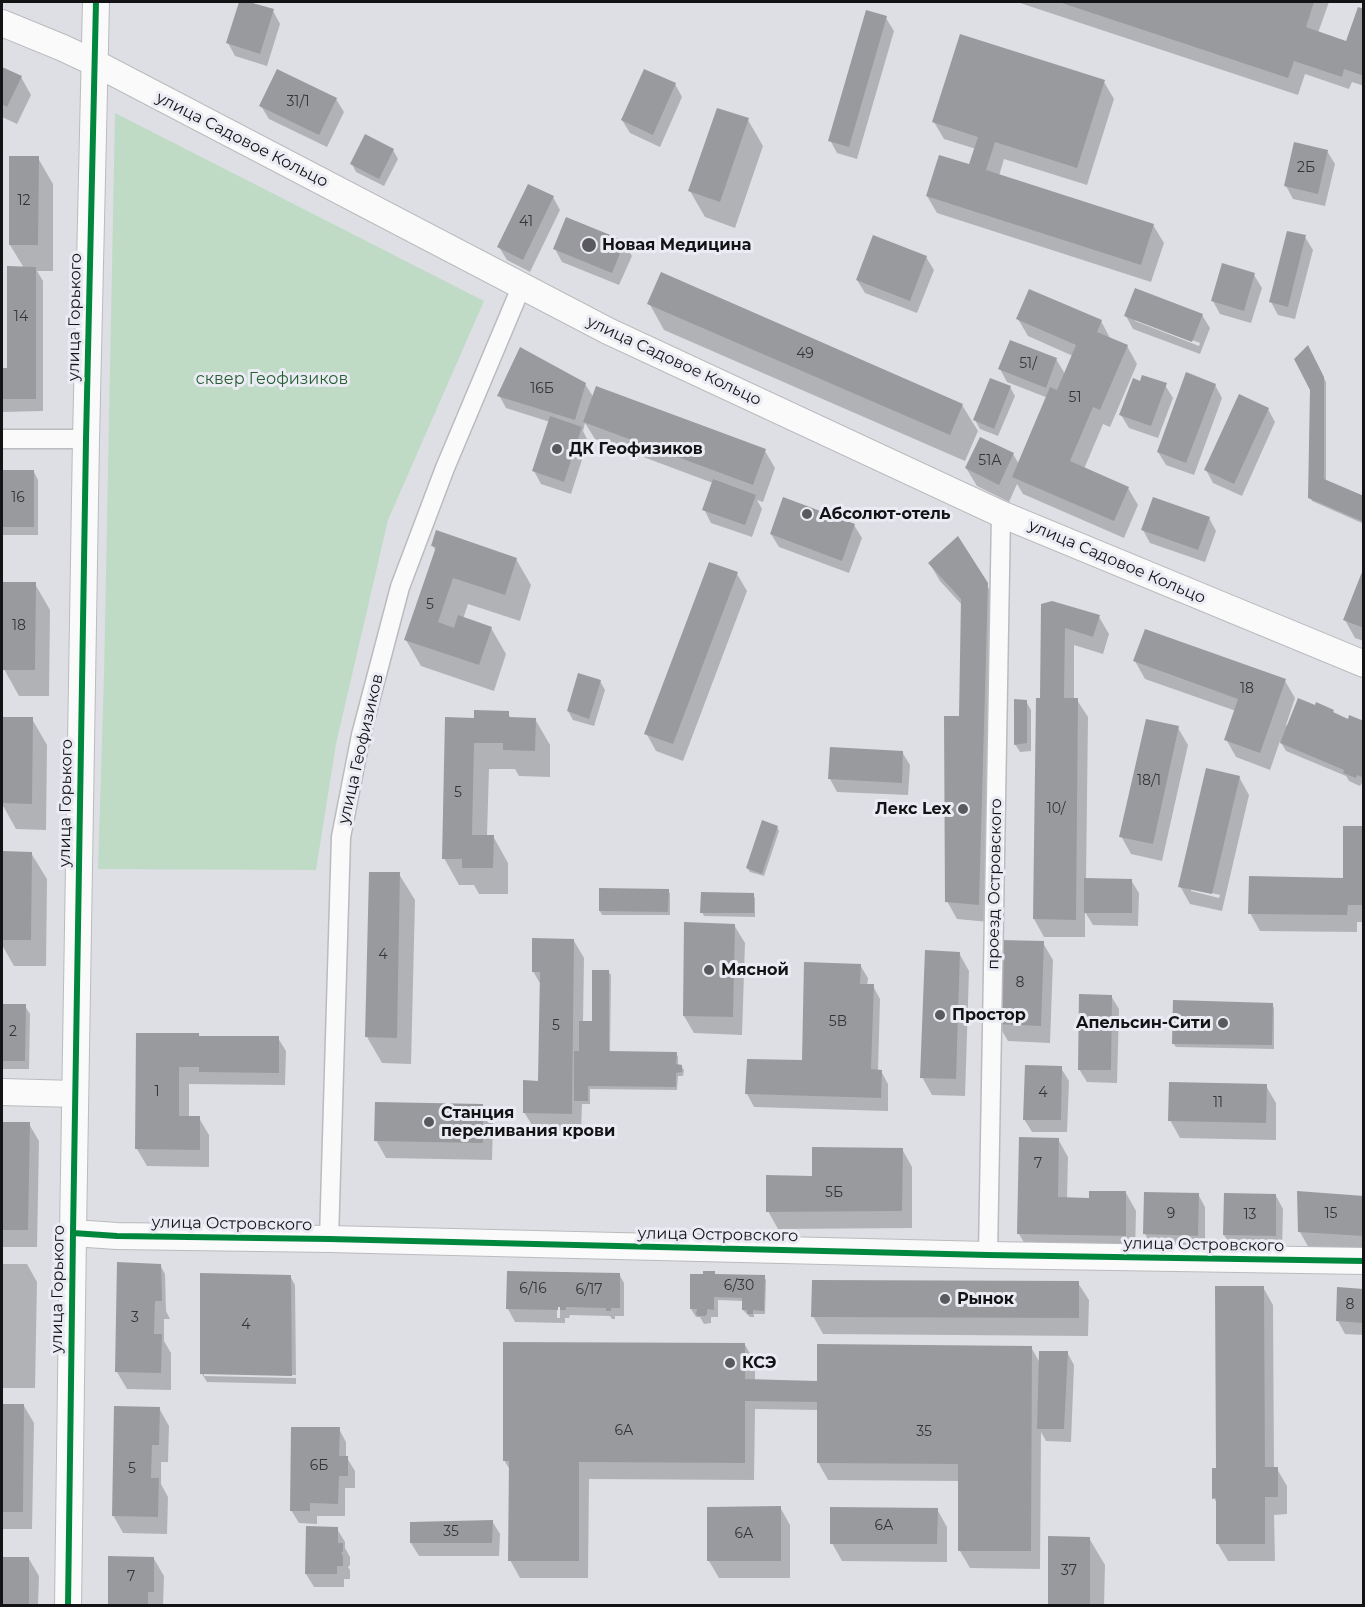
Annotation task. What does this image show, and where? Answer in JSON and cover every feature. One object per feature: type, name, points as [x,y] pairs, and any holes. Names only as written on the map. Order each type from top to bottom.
[{"type":"street","name":"улица Горького","points":[[68,1605],[72,1233],[96,2]]},
{"type":"street","name":"улица Садовое Кольцо","points":[[2,23],[95,63],[608,331],[1002,514],[1364,664]]},
{"type":"street","name":"улица Геофизиков","points":[[329,1239],[341,837],[361,735],[400,587],[445,468],[522,285]]},
{"type":"street","points":[[2,439],[86,439]]},
{"type":"street","name":"проезд Островского","points":[[988,1255],[1002,514]]},
{"type":"street","points":[[2,1092],[75,1094]]},
{"type":"street","name":"улица Островского","points":[[72,1233],[117,1236],[988,1255],[1364,1261]]},
{"type":"green space","name":"cквер Геофизиков","points":[[115,113],[484,301],[388,520],[336,744],[316,870],[98,869]]},
{"type":"building","points":[[239,2],[249,2],[274,9],[260,54],[226,43]]},
{"type":"building","points":[[1059,2],[1314,2],[1306,27],[1346,41],[1358,7],[1364,9],[1364,76],[1344,69],[1342,77],[1294,61],[1288,78]]},
{"type":"building","points":[[866,10],[887,16],[849,147],[828,141]]},
{"type":"building","points":[[960,34],[1105,80],[1077,168],[995,142],[986,170],[1154,224],[1141,265],[926,196],[939,155],[969,164],[978,137],[932,122]]},
{"type":"building","points":[[2,67],[22,76],[7,107],[2,104]]},
{"type":"building","points":[[277,69],[337,98],[319,135],[259,106]]},
{"type":"building","points":[[644,69],[676,83],[653,135],[621,120]]},
{"type":"building","points":[[717,108],[749,118],[720,202],[688,191]]},
{"type":"building","points":[[365,134],[394,149],[379,179],[350,164]]},
{"type":"building","points":[[1294,142],[1328,150],[1318,194],[1284,186]]},
{"type":"building","points":[[9,156],[39,156],[38,245],[9,245]]},
{"type":"building","points":[[528,184],[554,196],[523,260],[497,247]]},
{"type":"building","name":"Новая Медицина","points":[[566,217],[625,241],[612,273],[553,249]]},
{"type":"building","points":[[1287,231],[1306,235],[1288,307],[1269,302]]},
{"type":"building","points":[[873,235],[927,256],[910,301],[856,280]]},
{"type":"building","points":[[1222,263],[1255,273],[1244,311],[1211,301]]},
{"type":"building","points":[[7,266],[36,267],[36,399],[2,399],[2,368],[7,368]]},
{"type":"building","points":[[661,272],[963,404],[950,435],[647,304]]},
{"type":"building","points":[[1135,288],[1203,314],[1192,342],[1124,316]]},
{"type":"building","points":[[1029,289],[1102,320],[1097,332],[1128,345],[1100,410],[1093,407],[1070,461],[1129,487],[1114,521],[1012,477],[1050,387],[1057,390],[1076,345],[1016,319]]},
{"type":"building","points":[[1010,340],[1057,358],[1046,388],[998,369]]},
{"type":"building","points":[[1308,345],[1324,377],[1324,479],[1364,496],[1364,522],[1308,498],[1310,390],[1294,359]]},
{"type":"building","points":[[520,347],[586,383],[575,420],[497,396]]},
{"type":"building","points":[[1186,372],[1216,384],[1186,463],[1157,452]]},
{"type":"building","points":[[1142,375],[1167,383],[1151,426],[1119,415],[1133,378],[1140,381]]},
{"type":"building","points":[[990,378],[1011,386],[994,429],[973,420]]},
{"type":"building","points":[[596,386],[766,449],[753,485],[583,422]]},
{"type":"building","points":[[1239,394],[1269,408],[1234,484],[1204,470]]},
{"type":"building","name":"ДК Геофизиков","points":[[550,416],[582,427],[564,482],[532,471]]},
{"type":"building","points":[[980,437],[1014,453],[999,485],[965,468]]},
{"type":"building","points":[[2,470],[34,470],[34,527],[2,527]]},
{"type":"building","points":[[713,479],[756,495],[745,525],[702,510]]},
{"type":"building","points":[[783,497],[855,524],[842,561],[770,534]]},
{"type":"building","points":[[1153,497],[1210,517],[1198,550],[1141,530]]},
{"type":"building","points":[[436,530],[517,558],[505,595],[453,578],[438,622],[454,628],[458,615],[492,627],[479,665],[404,640],[436,547],[431,546]]},
{"type":"building","name":"Лекс Lex","points":[[958,536],[988,583],[979,905],[945,902],[944,716],[959,716],[961,599],[928,563]]},
{"type":"building","points":[[709,562],[738,572],[673,744],[644,734]]},
{"type":"building","points":[[1364,567],[1364,628],[1343,620]]},
{"type":"building","points":[[3,582],[36,582],[35,670],[2,670]]},
{"type":"building","points":[[1052,601],[1100,615],[1093,637],[1065,628],[1064,698],[1078,698],[1076,920],[1033,919],[1036,698],[1040,698],[1041,604]]},
{"type":"building","points":[[1145,629],[1286,679],[1260,753],[1224,740],[1238,699],[1133,661]]},
{"type":"building","points":[[578,673],[601,680],[589,719],[567,711]]},
{"type":"building","points":[[1298,698],[1315,705],[1316,702],[1348,719],[1349,715],[1364,721],[1364,778],[1357,775],[1356,778],[1343,773],[1344,770],[1280,743]]},
{"type":"building","points":[[1014,699],[1027,700],[1027,743],[1014,745]]},
{"type":"building","points":[[474,710],[509,711],[509,717],[536,718],[535,751],[503,750],[503,743],[474,743],[472,835],[494,835],[493,868],[462,868],[462,859],[442,859],[445,717],[474,718]]},
{"type":"building","points":[[2,717],[33,717],[32,804],[2,803]]},
{"type":"building","points":[[1146,719],[1179,726],[1153,844],[1119,837]]},
{"type":"building","points":[[830,747],[903,751],[902,783],[828,779]]},
{"type":"building","points":[[1206,768],[1240,776],[1212,894],[1178,887]]},
{"type":"building","points":[[762,820],[778,826],[762,874],[746,868]]},
{"type":"building","points":[[1343,826],[1364,826],[1364,905],[1348,905],[1347,915],[1248,914],[1249,876],[1343,878]]},
{"type":"building","points":[[2,851],[32,852],[31,940],[2,940]]},
{"type":"building","points":[[369,872],[400,872],[397,1038],[365,1037]]},
{"type":"building","points":[[1084,878],[1132,879],[1132,913],[1084,913]]},
{"type":"building","points":[[599,888],[669,889],[668,912],[599,911]]},
{"type":"building","points":[[701,892],[754,893],[754,913],[700,913]]},
{"type":"building","name":"Мясной","points":[[684,922],[735,924],[733,1017],[683,1016]]},
{"type":"building","points":[[532,938],[574,939],[572,1114],[523,1113],[523,1080],[538,1081],[540,972],[532,972]]},
{"type":"building","points":[[999,940],[1044,941],[1041,1026],[996,1024]]},
{"type":"building","name":"Простор","points":[[925,950],[960,952],[956,1079],[920,1078]]},
{"type":"building","points":[[804,962],[861,964],[860,984],[874,984],[871,1069],[882,1070],[881,1098],[745,1094],[747,1059],[802,1060]]},
{"type":"building","points":[[592,970],[609,970],[609,1051],[677,1052],[676,1064],[682,1065],[682,1072],[676,1073],[676,1087],[588,1086],[588,1101],[574,1101],[574,1051],[579,1051],[579,1021],[592,1021]]},
{"type":"building","points":[[1079,994],[1112,995],[1111,1070],[1078,1070]]},
{"type":"building","name":"Апельсин-Сити","points":[[1173,1000],[1273,1003],[1272,1045],[1172,1044]]},
{"type":"building","points":[[2,1004],[26,1004],[25,1061],[2,1061]]},
{"type":"building","points":[[136,1033],[279,1036],[279,1073],[199,1072],[199,1067],[179,1067],[179,1116],[200,1116],[200,1150],[135,1149]]},
{"type":"building","points":[[1025,1065],[1062,1066],[1061,1120],[1023,1120]]},
{"type":"building","points":[[1169,1082],[1267,1084],[1266,1123],[1168,1121]]},
{"type":"building","name":"Станция переливания крови","points":[[375,1102],[483,1104],[483,1143],[374,1141]]},
{"type":"building","points":[[2,1122],[30,1122],[28,1230],[2,1230]]},
{"type":"building","points":[[1019,1137],[1059,1138],[1058,1197],[1089,1198],[1089,1191],[1126,1191],[1126,1236],[1017,1234]]},
{"type":"building","points":[[812,1147],[903,1148],[902,1211],[766,1212],[766,1175],[812,1176]]},
{"type":"building","points":[[1297,1191],[1364,1196],[1364,1236],[1298,1232]]},
{"type":"building","points":[[1144,1192],[1199,1193],[1198,1236],[1143,1234]]},
{"type":"building","points":[[1224,1193],[1276,1194],[1276,1236],[1223,1235]]},
{"type":"building","points":[[117,1262],[161,1264],[162,1301],[155,1301],[154,1334],[162,1334],[161,1373],[115,1372]]},
{"type":"building","points":[[507,1271],[620,1273],[620,1308],[611,1308],[611,1311],[606,1311],[606,1308],[566,1307],[566,1310],[560,1310],[560,1307],[558,1310],[506,1309]]},
{"type":"building","points":[[703,1271],[715,1271],[715,1274],[765,1275],[764,1311],[753,1310],[753,1314],[747,1314],[747,1310],[742,1310],[742,1298],[714,1297],[714,1310],[707,1309],[705,1316],[698,1316],[697,1309],[690,1309],[690,1274],[703,1274]]},
{"type":"building","points":[[200,1273],[291,1275],[292,1376],[200,1374]]},
{"type":"building","name":"Рынок","points":[[812,1280],[1079,1281],[1079,1318],[811,1317]]},
{"type":"building","points":[[1215,1286],[1264,1286],[1265,1467],[1278,1467],[1278,1497],[1265,1497],[1265,1544],[1216,1544],[1216,1498],[1212,1499],[1212,1468],[1216,1468]]},
{"type":"building","points":[[1337,1287],[1364,1289],[1364,1323],[1336,1321]]},
{"type":"building","points":[[503,1342],[745,1343],[745,1379],[817,1381],[817,1344],[1032,1346],[1031,1551],[958,1551],[958,1464],[817,1463],[817,1402],[745,1401],[745,1463],[579,1462],[579,1561],[508,1561],[509,1461],[503,1461]]},
{"type":"building","points":[[1039,1351],[1068,1351],[1064,1429],[1037,1429]]},
{"type":"building","points":[[2,1404],[24,1404],[23,1512],[2,1512]]},
{"type":"building","points":[[114,1406],[160,1407],[159,1445],[152,1445],[151,1478],[159,1478],[158,1517],[112,1516]]},
{"type":"building","points":[[291,1427],[340,1427],[339,1456],[348,1456],[348,1476],[339,1476],[338,1504],[310,1503],[310,1511],[290,1511]]},
{"type":"building","points":[[781,1506],[781,1561],[707,1561],[707,1507]]},
{"type":"building","points":[[830,1507],[938,1508],[937,1544],[830,1544]]},
{"type":"building","points":[[493,1520],[492,1543],[410,1543],[410,1522]]},
{"type":"building","points":[[306,1526],[338,1527],[338,1543],[343,1543],[341,1553],[343,1566],[337,1566],[337,1574],[305,1574]]},
{"type":"building","points":[[1048,1536],[1090,1537],[1090,1606],[1048,1606]]},
{"type":"building","points":[[108,1556],[154,1557],[154,1592],[148,1592],[148,1606],[108,1606]]},
{"type":"building","points":[[2,1557],[29,1557],[29,1606],[2,1606]]},
{"type":"cycle path","points":[[68,1606],[86,439],[96,2]]},
{"type":"cycle path","points":[[73,1233],[117,1236],[988,1255],[1364,1261]]},
{"type":"place","name":"Новая Медицина","points":[[589,245]]},
{"type":"place","name":"ДК Геофизиков","points":[[557,449]]},
{"type":"place","name":"Абсолют-отель","points":[[807,514]]},
{"type":"place","name":"Лекс Lex","points":[[963,809]]},
{"type":"place","name":"Мясной","points":[[709,970]]},
{"type":"place","name":"Простор","points":[[940,1015]]},
{"type":"place","name":"Апельсин-Сити","points":[[1223,1023]]},
{"type":"place","name":"Станция переливания крови","points":[[429,1122]]},
{"type":"place","name":"Рынок","points":[[945,1299]]},
{"type":"place","name":"КСЭ","points":[[730,1363]]}]
